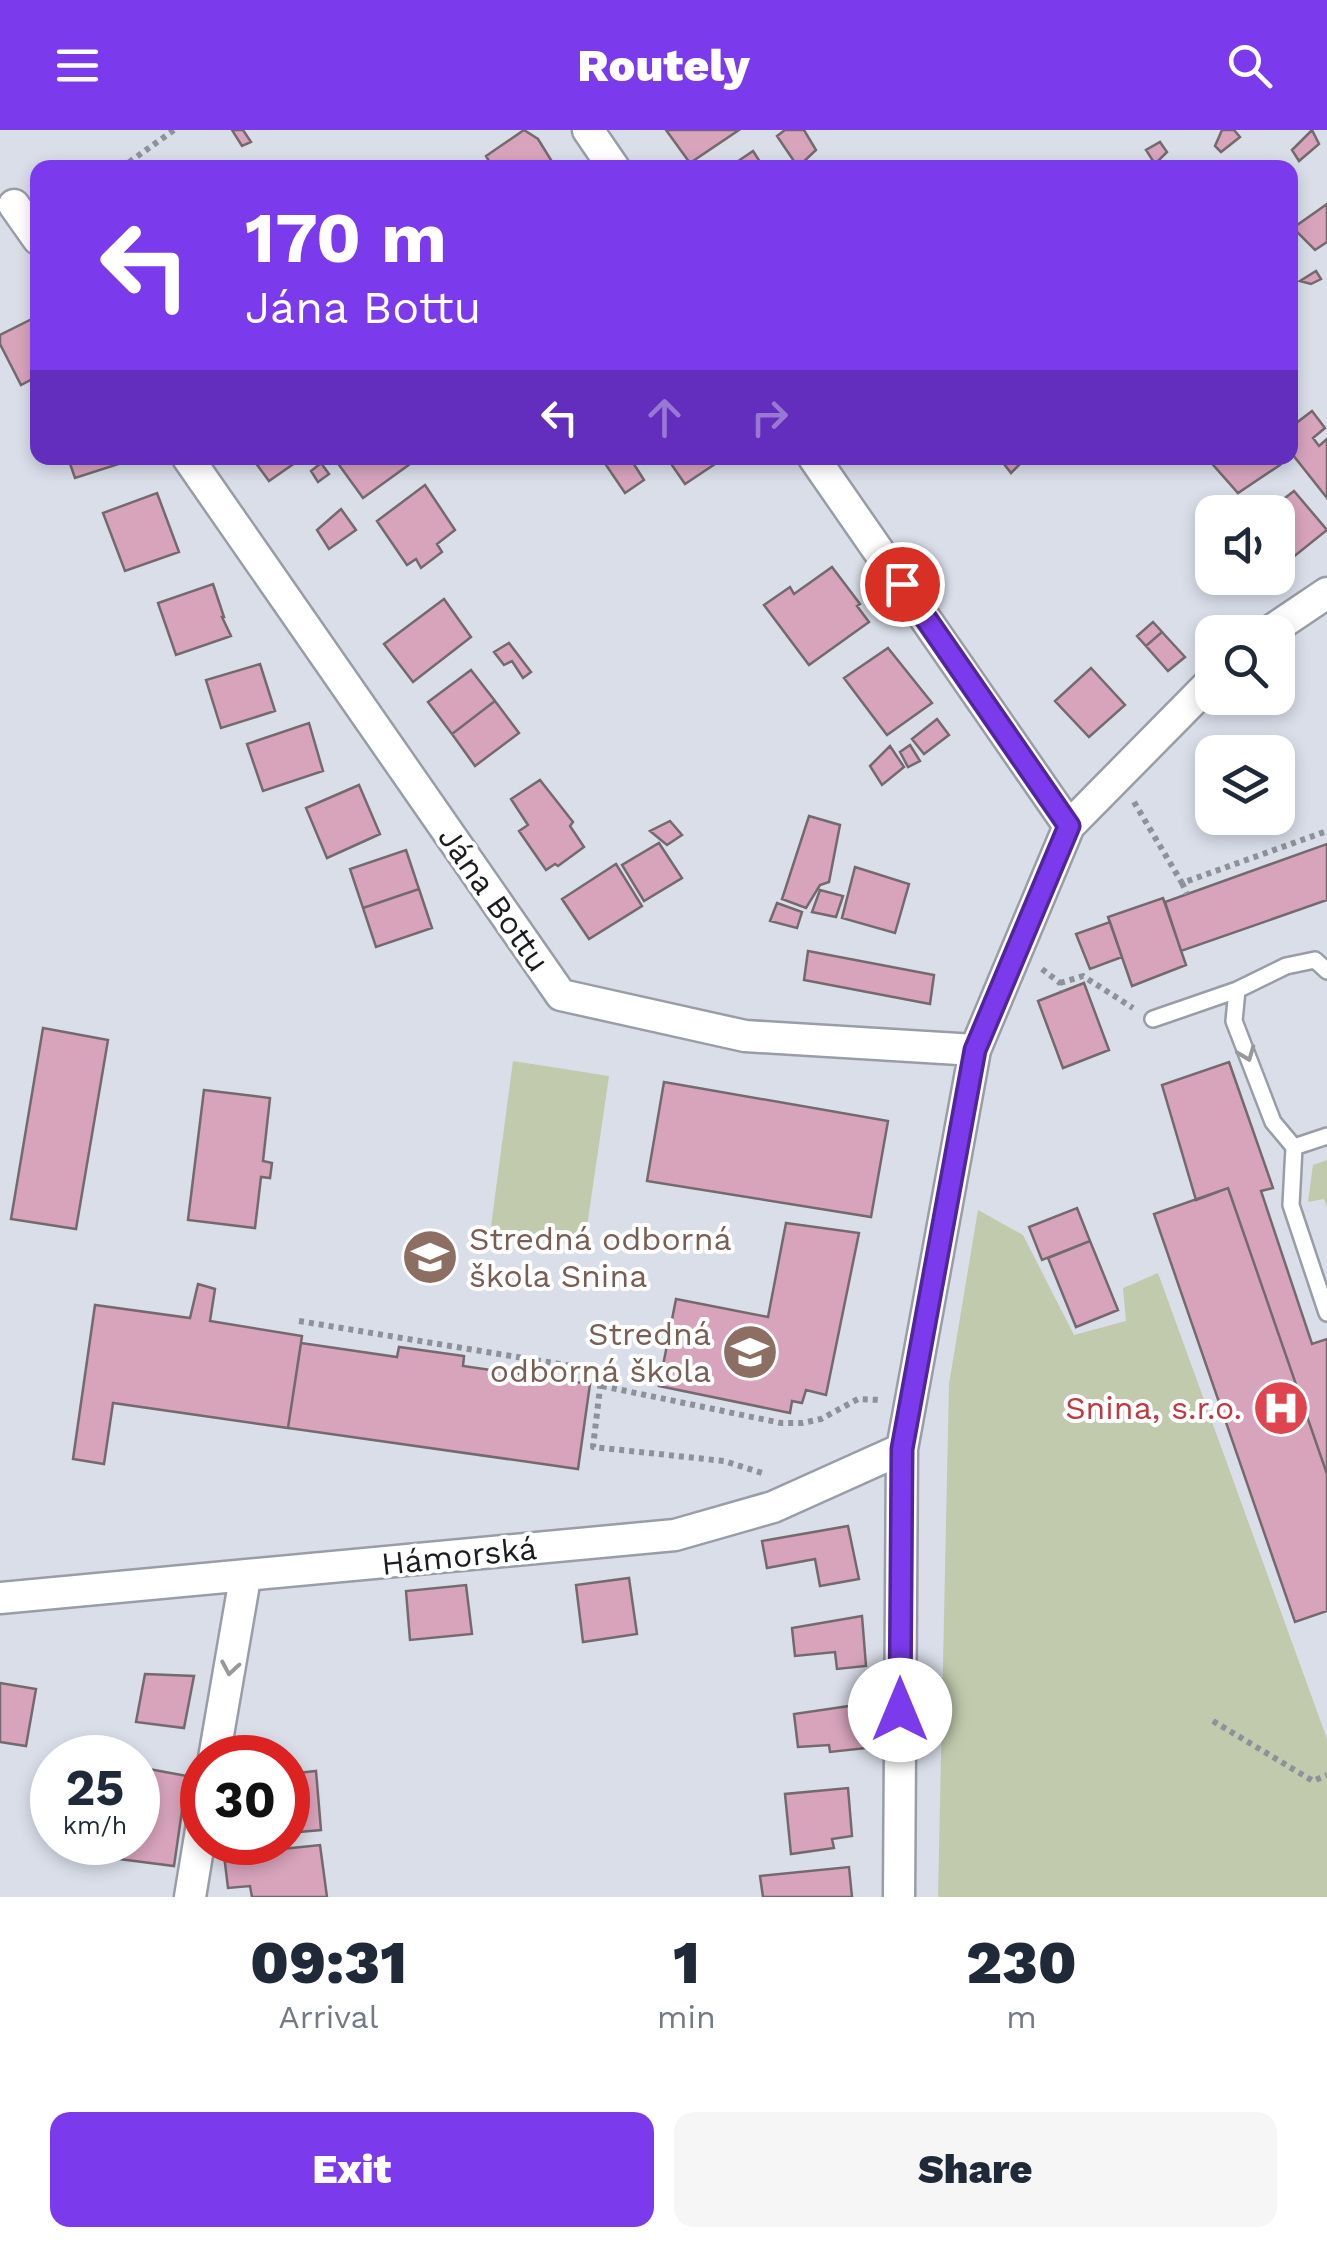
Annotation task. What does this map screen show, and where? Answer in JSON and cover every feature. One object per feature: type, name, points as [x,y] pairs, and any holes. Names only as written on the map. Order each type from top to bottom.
[{"type":"street","points":[[588,130],[609,160]]},
{"type":"street","points":[[14,206],[30,229]]},
{"type":"street","name":"Jána Bottu","points":[[193,465],[561,995],[746,1036],[975,1050]]},
{"type":"street","points":[[819,465],[1069,826]]},
{"type":"street","points":[[1294,615],[1327,593]]},
{"type":"street","points":[[899,1897],[902,1449],[975,1050],[1069,826],[1195,698]]},
{"type":"street","name":"Hámorská","points":[[0,1598],[674,1535],[773,1507],[902,1449]]},
{"type":"street","points":[[218,1735],[245,1578]]},
{"type":"street","points":[[190,1897],[195,1865]]},
{"type":"lane","points":[[1153,1018],[1237,990],[1272,972],[1323,962]]},
{"type":"lane","points":[[1237,990],[1234,1021],[1273,1122],[1294,1147],[1291,1204],[1327,1313]]},
{"type":"lane","points":[[1294,1147],[1327,1136]]},
{"type":"path","points":[[132,160],[174,130]]},
{"type":"path","points":[[1132,799],[1187,894]]},
{"type":"path","points":[[1182,883],[1327,830]]},
{"type":"path","points":[[1034,962],[1061,987],[1082,976],[1137,1010]]},
{"type":"path","points":[[299,1321],[602,1372],[592,1447],[724,1461],[771,1476]]},
{"type":"path","points":[[602,1386],[781,1423],[802,1424],[821,1419],[858,1399],[887,1400]]},
{"type":"path","points":[[1213,1722],[1312,1781],[1327,1775]]},
{"type":"green space","points":[[513,1061],[609,1076],[584,1247],[490,1234]]},
{"type":"green space","points":[[1327,1160],[1327,1208],[1324,1199],[1308,1202],[1313,1165]]},
{"type":"green space","points":[[978,1210],[1023,1235],[1074,1335],[1126,1321],[1123,1288],[1158,1273],[1327,1739],[1327,1897],[938,1897],[949,1384]]},
{"type":"building","points":[[232,130],[243,130],[251,142],[242,146]]},
{"type":"building","points":[[524,130],[538,139],[551,160],[488,160],[486,156]]},
{"type":"building","points":[[666,130],[739,130],[694,160],[688,160]]},
{"type":"building","points":[[785,130],[804,130],[816,150],[805,160],[793,160],[777,136]]},
{"type":"building","points":[[1222,130],[1234,130],[1240,137],[1221,152],[1215,146]]},
{"type":"building","points":[[1312,130],[1319,144],[1299,161],[1292,150]]},
{"type":"building","points":[[1160,142],[1167,152],[1159,160],[1152,160],[1146,150]]},
{"type":"building","points":[[753,151],[759,160],[740,160]]},
{"type":"building","points":[[1327,204],[1327,242],[1315,250],[1298,233],[1298,224]]},
{"type":"building","points":[[1316,271],[1321,279],[1311,284],[1300,281]]},
{"type":"building","points":[[30,320],[30,380],[21,385],[0,344],[0,335]]},
{"type":"building","points":[[1312,411],[1325,428],[1313,438],[1319,446],[1327,439],[1327,498],[1298,461],[1298,422]]},
{"type":"building","points":[[70,465],[116,465],[75,478]]},
{"type":"building","points":[[257,465],[292,465],[269,481]]},
{"type":"building","points":[[322,465],[329,474],[318,482],[311,471]]},
{"type":"building","points":[[339,465],[409,465],[363,498]]},
{"type":"building","points":[[606,465],[634,465],[644,480],[625,493]]},
{"type":"building","points":[[672,465],[714,465],[685,484]]},
{"type":"building","points":[[1213,465],[1280,465],[1238,493]]},
{"type":"building","points":[[425,485],[455,530],[437,544],[442,552],[421,568],[416,559],[407,565],[377,521]]},
{"type":"building","points":[[1294,491],[1327,530],[1295,556],[1295,495],[1289,495]]},
{"type":"building","points":[[157,493],[179,552],[125,571],[103,513]]},
{"type":"building","points":[[341,509],[356,530],[329,549],[317,530]]},
{"type":"building","points":[[832,567],[869,622],[809,665],[764,605],[790,587],[794,594]]},
{"type":"building","points":[[213,584],[231,636],[176,655],[158,603]]},
{"type":"building","points":[[444,599],[471,637],[413,682],[384,644]]},
{"type":"building","points":[[1153,622],[1162,632],[1146,646],[1137,636]]},
{"type":"building","points":[[1162,632],[1185,657],[1168,671],[1146,646]]},
{"type":"building","points":[[509,643],[531,672],[523,678],[512,661],[504,665],[494,652]]},
{"type":"building","points":[[888,648],[932,703],[887,735],[844,678]]},
{"type":"building","points":[[260,664],[275,711],[221,728],[206,680]]},
{"type":"building","points":[[1091,668],[1125,705],[1089,737],[1055,701]]},
{"type":"building","points":[[471,670],[495,701],[452,734],[428,702]]},
{"type":"building","points":[[495,701],[519,733],[475,766],[452,734]]},
{"type":"building","points":[[937,719],[949,735],[924,754],[912,739]]},
{"type":"building","points":[[309,723],[323,771],[263,791],[247,744]]},
{"type":"building","points":[[910,745],[920,761],[908,767],[900,752]]},
{"type":"building","points":[[890,746],[904,767],[882,785],[870,766]]},
{"type":"building","points":[[540,780],[573,822],[570,826],[584,847],[546,870],[519,831],[528,825],[511,799]]},
{"type":"building","points":[[359,785],[380,834],[327,858],[306,808]]},
{"type":"building","points":[[809,816],[840,825],[829,882],[820,885],[806,908],[782,899]]},
{"type":"building","points":[[670,821],[682,835],[667,845],[650,831]]},
{"type":"building","points":[[659,843],[682,878],[644,901],[622,865]]},
{"type":"building","points":[[1327,844],[1327,900],[1181,951],[1165,902]]},
{"type":"building","points":[[406,850],[419,889],[363,908],[350,869]]},
{"type":"building","points":[[616,864],[642,906],[589,939],[562,899]]},
{"type":"building","points":[[855,867],[909,884],[895,933],[842,918]]},
{"type":"building","points":[[419,889],[432,928],[376,947],[363,908]]},
{"type":"building","points":[[820,890],[843,896],[836,917],[812,912]]},
{"type":"building","points":[[1163,898],[1186,965],[1132,986],[1108,917]]},
{"type":"building","points":[[777,903],[802,912],[797,928],[770,921]]},
{"type":"building","points":[[1110,922],[1122,957],[1090,969],[1076,934]]},
{"type":"building","points":[[808,951],[934,975],[930,1004],[804,980]]},
{"type":"building","points":[[1084,983],[1109,1050],[1063,1068],[1038,1001]]},
{"type":"building","points":[[43,1028],[108,1040],[76,1229],[11,1219]]},
{"type":"building","points":[[1229,1062],[1273,1188],[1261,1191],[1312,1344],[1327,1339],[1327,1474],[1228,1188],[1196,1200],[1162,1085]]},
{"type":"building","points":[[664,1082],[888,1121],[871,1217],[647,1181]]},
{"type":"building","points":[[204,1090],[270,1098],[263,1161],[272,1163],[270,1178],[261,1177],[255,1228],[188,1220]]},
{"type":"building","points":[[1228,1188],[1327,1474],[1327,1611],[1295,1622],[1154,1214]]},
{"type":"building","points":[[1077,1208],[1090,1241],[1042,1260],[1029,1227]]},
{"type":"building","name":"Stredná odborná škola","points":[[786,1223],[859,1233],[826,1395],[806,1390],[802,1403],[792,1401],[790,1413],[659,1386],[676,1299],[768,1317]]},
{"type":"building","points":[[1090,1241],[1118,1310],[1076,1327],[1048,1258]]},
{"type":"building","points":[[198,1284],[215,1289],[210,1321],[302,1336],[288,1428],[113,1403],[104,1464],[73,1459],[95,1305],[190,1318]]},
{"type":"building","points":[[301,1343],[397,1357],[399,1347],[464,1356],[463,1366],[590,1384],[578,1469],[288,1428]]},
{"type":"building","points":[[848,1526],[859,1579],[820,1586],[815,1559],[767,1568],[762,1541]]},
{"type":"building","points":[[629,1578],[637,1634],[583,1642],[576,1585]]},
{"type":"building","points":[[466,1585],[472,1634],[410,1640],[406,1591]]},
{"type":"building","points":[[862,1616],[866,1666],[837,1669],[835,1652],[795,1656],[792,1628]]},
{"type":"building","points":[[145,1674],[194,1676],[184,1728],[136,1722]]},
{"type":"building","points":[[0,1683],[36,1689],[26,1746],[0,1742]]},
{"type":"building","points":[[863,1704],[867,1748],[830,1752],[829,1745],[798,1747],[794,1714]]},
{"type":"building","points":[[160,1771],[180,1775],[180,1824],[174,1866],[160,1864]]},
{"type":"building","points":[[316,1771],[321,1830],[310,1831],[310,1772]]},
{"type":"building","points":[[848,1788],[852,1836],[832,1839],[834,1848],[791,1854],[785,1794]]},
{"type":"building","points":[[320,1845],[327,1897],[252,1897],[250,1886],[228,1888],[225,1865],[310,1865],[310,1846]]},
{"type":"building","points":[[849,1867],[852,1897],[763,1897],[760,1876]]},
{"type":"place","name":"Stredná odborná škola Snina","points":[[430,1257]]},
{"type":"place","name":"Stredná odborná škola","points":[[750,1352]]},
{"type":"place","name":"Snina, s.r.o.","points":[[1281,1408]]},
{"type":"route","points":[[900,1710],[902,1449],[975,1050],[1069,826],[902,584]]}]
